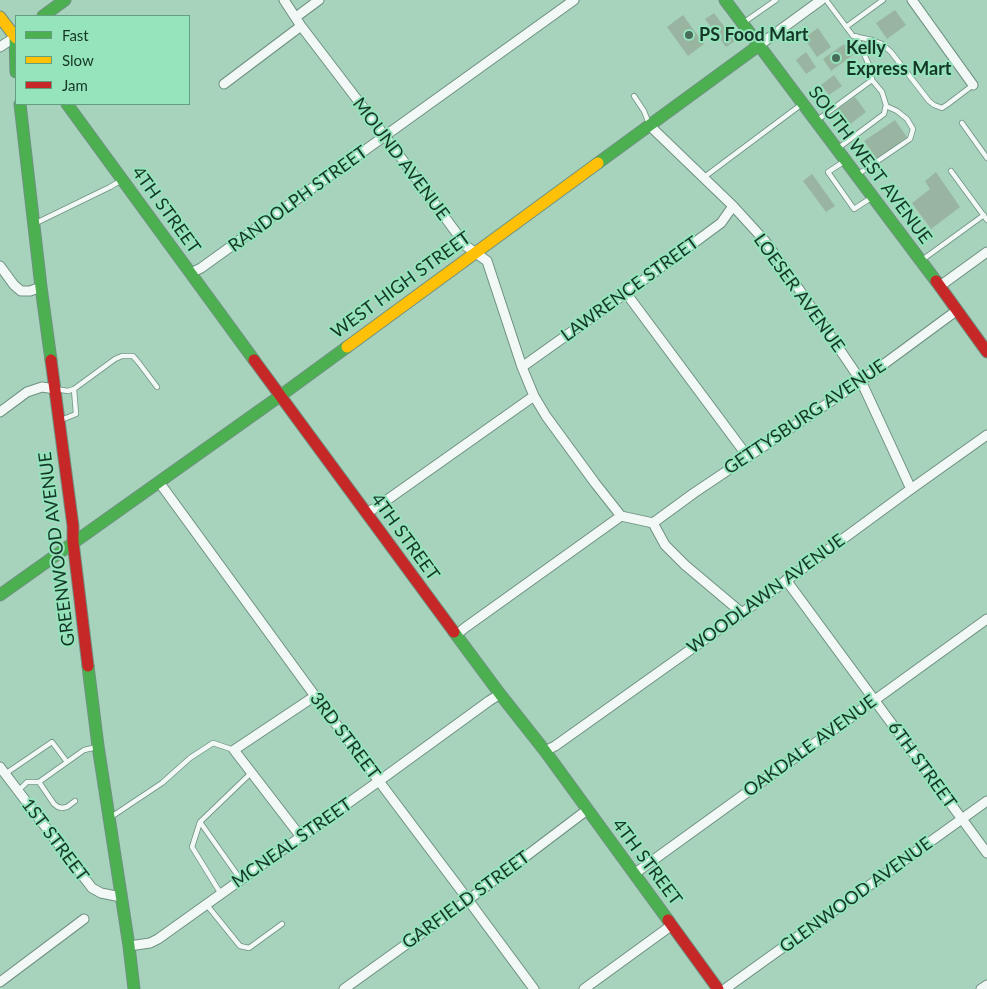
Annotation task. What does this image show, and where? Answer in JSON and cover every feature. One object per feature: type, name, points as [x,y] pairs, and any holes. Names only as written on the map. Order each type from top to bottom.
[{"type":"street","points":[[44,15],[65,0]]},
{"type":"street","name":"MOUND AVENUE","points":[[284,0],[466,246],[487,261],[522,367],[534,396],[594,483],[620,516]]},
{"type":"street","points":[[296,17],[319,0]]},
{"type":"street","name":"RANDOLPH STREET","points":[[190,273],[201,268],[574,0]]},
{"type":"street","name":"SOUTH WEST AVENUE","points":[[725,0],[940,286],[987,352]]},
{"type":"street","name":"WEST HIGH STREET","points":[[0,595],[280,396],[821,0]]},
{"type":"street","points":[[912,0],[973,85]]},
{"type":"street","points":[[0,17],[15,36]]},
{"type":"street","points":[[224,84],[302,26]]},
{"type":"street","points":[[0,47],[15,38]]},
{"type":"street","name":"GREENWOOD AVENUE","points":[[20,105],[41,287],[73,526],[73,542],[98,746],[134,989]]},
{"type":"street","name":"4TH STREET","points":[[68,105],[456,636],[544,752],[718,989]]},
{"type":"street","name":"LOESER AVENUE","points":[[649,125],[765,241],[861,381],[911,489]]},
{"type":"street","name":"LAWRENCE STREET","points":[[522,367],[720,223],[732,206]]},
{"type":"street","points":[[940,286],[987,252]]},
{"type":"street","points":[[0,266],[14,286],[21,290],[30,291],[41,287]]},
{"type":"street","points":[[626,293],[748,457]]},
{"type":"street","name":"GETTYSBURG AVENUE","points":[[653,523],[694,493],[861,381],[956,310]]},
{"type":"street","points":[[0,412],[27,392],[42,387],[55,389]]},
{"type":"street","points":[[366,513],[534,396]]},
{"type":"street","name":"WOODLAWN AVENUE","points":[[544,752],[742,613],[987,435]]},
{"type":"street","name":"3RD STREET","points":[[159,482],[314,696],[534,989]]},
{"type":"street","points":[[456,636],[620,516],[653,523],[665,545],[691,570],[742,613]]},
{"type":"street","name":"6TH STREET","points":[[786,580],[987,853]]},
{"type":"street","name":"OAKDALE AVENUE","points":[[634,874],[987,619]]},
{"type":"street","name":"MCNEAL STREET","points":[[129,946],[150,943],[158,939],[489,700],[500,694]]},
{"type":"street","points":[[301,837],[234,750],[314,696]]},
{"type":"street","name":"1ST STREET","points":[[2,771],[92,888],[101,893],[121,897]]},
{"type":"street","name":"GLENWOOD AVENUE","points":[[725,989],[987,801]]},
{"type":"street","name":"GARFIELD STREET","points":[[344,989],[468,900],[587,810]]},
{"type":"street","points":[[0,982],[84,919]]},
{"type":"street","points":[[584,989],[672,925]]},
{"type":"street","points":[[981,989],[987,985]]},
{"type":"lane","points":[[742,24],[776,0]]},
{"type":"lane","points":[[826,0],[853,36],[882,44],[891,52],[934,105],[942,108],[973,85]]},
{"type":"lane","points":[[846,26],[883,0]]},
{"type":"lane","points":[[836,149],[884,114],[886,106],[882,92],[872,80],[856,36]]},
{"type":"lane","points":[[815,122],[872,80]]},
{"type":"lane","points":[[634,96],[644,111],[649,125]]},
{"type":"lane","points":[[703,178],[802,104]]},
{"type":"lane","points":[[856,176],[910,139],[913,129],[907,119],[897,111],[886,106]]},
{"type":"lane","points":[[962,123],[987,158]]},
{"type":"lane","points":[[845,161],[828,172],[854,209],[872,197]]},
{"type":"lane","points":[[921,261],[985,217],[951,171]]},
{"type":"lane","points":[[34,224],[110,188],[122,180]]},
{"type":"lane","points":[[55,389],[68,391],[74,389],[122,356],[133,356],[157,387]]},
{"type":"lane","points":[[60,420],[76,414],[74,389]]},
{"type":"lane","points":[[2,771],[52,742],[67,762]]},
{"type":"lane","points":[[109,818],[162,783],[190,758],[213,743],[234,750]]},
{"type":"lane","points":[[18,791],[28,782],[39,782],[84,750],[98,746]]},
{"type":"lane","points":[[221,894],[192,847],[200,822],[251,773]]},
{"type":"lane","points":[[39,782],[58,807],[67,807],[75,801]]},
{"type":"lane","points":[[200,822],[241,880]]},
{"type":"lane","points":[[206,904],[240,946],[249,948],[282,924]]},
{"type":"building","points":[[895,10],[906,25],[887,39],[876,23]]},
{"type":"building","points":[[714,13],[735,41],[726,47],[705,19]]},
{"type":"building","points":[[683,15],[704,44],[688,56],[667,27]]},
{"type":"building","points":[[818,28],[831,47],[817,57],[804,38]]},
{"type":"building","points":[[844,44],[853,55],[831,71],[823,59]]},
{"type":"building","points":[[806,52],[816,67],[806,74],[796,60]]},
{"type":"building","points":[[834,75],[842,86],[829,95],[821,85]]},
{"type":"building","points":[[855,97],[866,112],[849,125],[838,109]]},
{"type":"building","points":[[895,120],[907,137],[877,159],[864,141]]},
{"type":"building","points":[[936,172],[960,207],[931,229],[912,203],[930,189],[925,181]]},
{"type":"building","points":[[812,174],[835,206],[826,212],[803,181]]},
{"type":"traffic: fast","points":[[44,15],[65,0]]},
{"type":"traffic: fast","points":[[725,0],[936,281]]},
{"type":"traffic: fast","points":[[598,163],[758,46]]},
{"type":"traffic: fast","points":[[20,105],[51,360]]},
{"type":"traffic: fast","points":[[68,105],[254,360]]},
{"type":"traffic: fast","points":[[0,595],[347,347]]},
{"type":"traffic: fast","points":[[454,632],[545,751],[668,920]]},
{"type":"traffic: fast","points":[[88,666],[134,989]]},
{"type":"traffic: slow","points":[[0,17],[15,37]]},
{"type":"traffic: slow","points":[[347,347],[598,163]]},
{"type":"traffic: jam","points":[[936,281],[987,352]]},
{"type":"traffic: jam","points":[[51,360],[73,526],[73,542],[88,666]]},
{"type":"traffic: jam","points":[[254,360],[454,632]]},
{"type":"traffic: jam","points":[[668,920],[718,989]]},
{"type":"place","name":"PS Food Mart","points":[[689,35]]},
{"type":"place","name":"Kelly Express Mart","points":[[836,58]]}]
